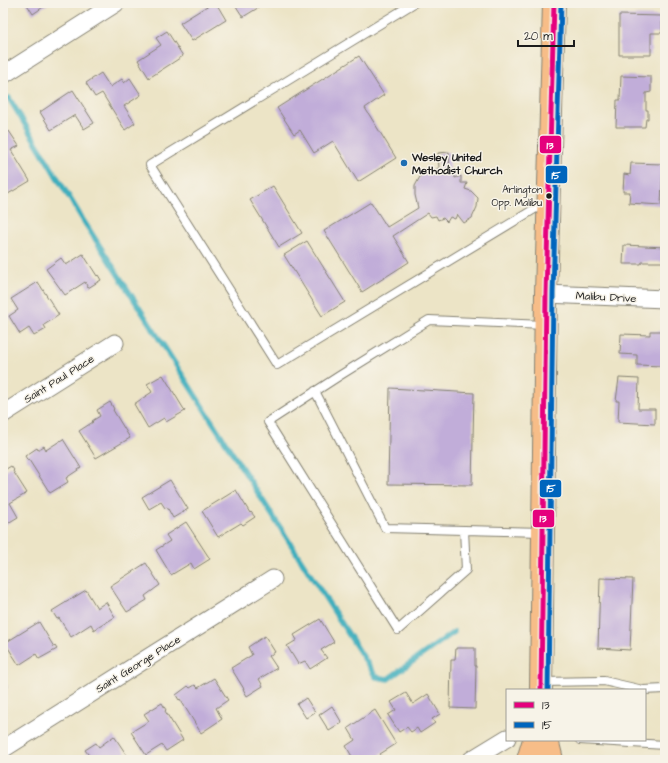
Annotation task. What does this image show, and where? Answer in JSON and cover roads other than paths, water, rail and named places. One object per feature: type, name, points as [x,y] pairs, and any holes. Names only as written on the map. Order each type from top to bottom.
[{"type":"main road","points":[[541,686],[546,294],[554,3]]},
{"type":"main road","points":[[528,760],[534,741]]},
{"type":"main road","points":[[547,741],[552,760]]},
{"type":"street","points":[[3,75],[112,4]]},
{"type":"street","name":"Malibu Drive","points":[[546,294],[665,299]]},
{"type":"street","name":"Saint Paul Place","points":[[3,414],[115,343]]},
{"type":"street","name":"Saint George Place","points":[[3,749],[273,579]]},
{"type":"street","points":[[472,760],[506,739]]},
{"type":"lane","points":[[414,3],[150,165],[278,365],[549,200]]},
{"type":"lane","points":[[464,530],[466,570],[398,630],[268,422],[429,320],[546,325]]},
{"type":"lane","points":[[315,391],[370,495],[385,528],[543,532]]},
{"type":"lane","points":[[541,686],[604,681],[639,689]]},
{"type":"lane","points":[[646,690],[665,689]]},
{"type":"lane","points":[[597,741],[665,745]]},
{"type":"waterway","points":[[9,98],[83,220],[376,677],[388,679],[454,632]]},
{"type":"place","name":"Wesley United Methodist Church","points":[[404,163]]},
{"type":"place","name":"Arlington Opp. Malibu","points":[[549,196]]}]
